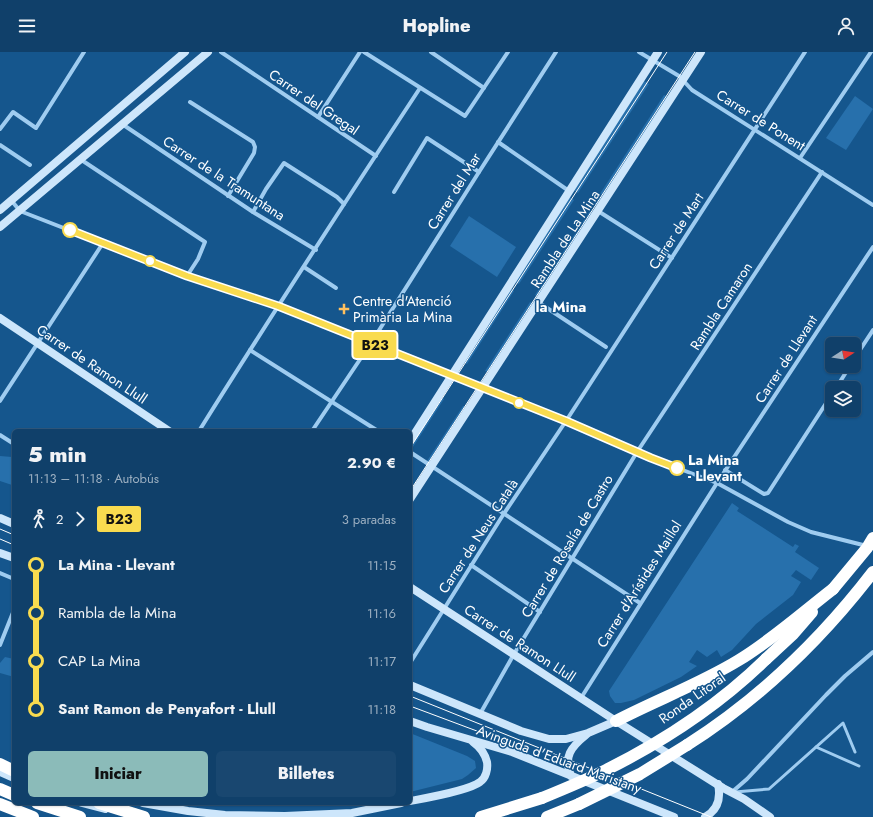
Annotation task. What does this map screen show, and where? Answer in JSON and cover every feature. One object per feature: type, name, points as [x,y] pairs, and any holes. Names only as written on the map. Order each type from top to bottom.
[{"type":"highway","name":"Ronda Litoral","points":[[481,817],[542,798],[605,770],[628,758],[695,717],[758,668],[793,634],[833,589],[873,538]]},
{"type":"highway","points":[[547,817],[579,804],[640,774],[687,745],[740,709],[771,683],[808,648],[848,604],[873,572]]},
{"type":"highway","points":[[616,720],[683,689],[739,660],[833,589]]},
{"type":"highway","points":[[0,762],[12,770]]},
{"type":"highway","points":[[0,789],[12,794]]},
{"type":"highway","points":[[0,804],[33,817]]},
{"type":"highway","points":[[43,805],[80,817]]},
{"type":"highway","points":[[105,805],[140,816]]},
{"type":"street","points":[[0,130],[13,112],[36,128],[84,52]]},
{"type":"street","points":[[0,210],[185,52]]},
{"type":"street","points":[[0,227],[208,52]]},
{"type":"street","name":"Carrer del Gregal","points":[[220,52],[376,156]]},
{"type":"street","points":[[318,117],[360,52]]},
{"type":"street","points":[[364,52],[465,116],[508,52]]},
{"type":"street","points":[[431,52],[484,88]]},
{"type":"street","name":"Carrer del Mar","points":[[313,429],[371,344],[556,52]]},
{"type":"street","name":"Carrer de Ponent","points":[[639,52],[679,76],[692,90],[873,205]]},
{"type":"street","name":"Rambla de La Mina","points":[[412,438],[658,52]]},
{"type":"street","name":"Rambla de La Mina","points":[[412,496],[701,52]]},
{"type":"street","name":"Carrer de Mart","points":[[566,421],[805,52]]},
{"type":"street","points":[[800,158],[871,52]]},
{"type":"street","points":[[200,429],[278,306],[316,250],[344,204],[420,88]]},
{"type":"street","points":[[190,102],[253,142],[255,147],[254,153],[228,196]]},
{"type":"street","name":"Carrer de la Tramuntana","points":[[122,124],[228,196],[316,250]]},
{"type":"street","points":[[394,192],[427,138],[479,172]]},
{"type":"street","points":[[498,142],[569,191]]},
{"type":"street","points":[[0,145],[30,165]]},
{"type":"street","points":[[80,159],[205,242],[198,259],[187,276]]},
{"type":"street","points":[[253,212],[284,163],[337,197],[344,204]]},
{"type":"street","name":"Rambla Camaron","points":[[637,452],[822,172]]},
{"type":"street","points":[[11,200],[20,211],[187,276],[278,306],[566,421],[637,452],[716,483],[788,522],[811,532],[873,548]]},
{"type":"street","points":[[598,211],[672,258]]},
{"type":"street","points":[[0,401],[103,243]]},
{"type":"street","name":"Carrer de Llevant","points":[[716,483],[871,253],[873,247]]},
{"type":"street","points":[[304,267],[336,288]]},
{"type":"street","points":[[541,304],[606,347]]},
{"type":"street","name":"Carrer de Ramon Llull","points":[[0,318],[166,429]]},
{"type":"street","points":[[861,349],[873,330]]},
{"type":"street","points":[[250,350],[375,429]]},
{"type":"street","points":[[725,470],[764,494],[768,494],[825,405]]},
{"type":"street","name":"Carrer de Neus Català","points":[[412,660],[471,565],[566,421]]},
{"type":"street","points":[[0,435],[12,443]]},
{"type":"street","name":"Carrer de Rosalía de Castro","points":[[480,714],[514,654],[637,452]]},
{"type":"street","points":[[412,453],[640,603]]},
{"type":"street","name":"Carrer d'Arístides Maillol","points":[[581,698],[716,483]]},
{"type":"street","points":[[0,518],[12,523]]},
{"type":"street","points":[[0,552],[12,557]]},
{"type":"street","points":[[471,565],[540,612]]},
{"type":"street","points":[[0,573],[12,577]]},
{"type":"street","name":"Carrer de Ramon Llull","points":[[412,588],[616,720]]},
{"type":"street","points":[[0,645],[12,615]]},
{"type":"street","points":[[732,792],[747,779],[845,676],[872,652]]},
{"type":"street","name":"Avinguda d'Eduard Maristany","points":[[412,686],[521,731],[549,739],[566,739],[588,733],[616,720]]},
{"type":"street","points":[[616,720],[744,799],[770,817]]},
{"type":"street","name":"Avinguda d'Eduard Maristany","points":[[412,722],[512,752],[645,804],[674,817]]},
{"type":"street","points":[[572,776],[568,765],[570,751],[588,733]]},
{"type":"street","points":[[412,801],[466,788],[480,782],[486,775],[488,766],[479,746],[471,740]]},
{"type":"street","points":[[0,762],[12,765]]},
{"type":"street","points":[[0,772],[12,777]]},
{"type":"street","points":[[705,817],[710,814],[718,803],[720,792],[718,784]]},
{"type":"street","points":[[91,805],[140,816]]},
{"type":"street","points":[[154,805],[188,811],[285,816],[353,815],[393,805]]},
{"type":"lane","points":[[732,792],[769,789],[843,723],[856,752]]},
{"type":"lane","points":[[816,747],[859,766]]},
{"type":"shaded area","points":[[644,81],[649,84],[578,193],[574,190]]},
{"type":"shaded area","points":[[664,95],[669,97],[598,206],[594,203]]},
{"type":"shaded area","points":[[855,96],[873,109],[846,150],[826,138]]},
{"type":"shaded area","points":[[570,197],[574,200],[519,284],[515,282]]},
{"type":"shaded area","points":[[590,211],[594,213],[539,297],[535,295]]},
{"type":"shaded area","points":[[469,216],[516,247],[497,277],[450,246]]},
{"type":"shaded area","points":[[510,288],[514,291],[467,364],[463,362]]},
{"type":"shaded area","points":[[530,302],[534,304],[490,373],[485,371]]},
{"type":"shaded area","points":[[440,397],[444,399],[412,448],[412,440]]},
{"type":"shaded area","points":[[463,406],[468,407],[431,463],[427,461]]},
{"type":"shaded area","points":[[0,456],[12,457],[12,485],[0,481]]},
{"type":"shaded area","points":[[732,503],[739,508],[737,511],[793,547],[795,544],[799,546],[795,552],[819,568],[811,580],[796,570],[791,576],[801,582],[793,595],[756,624],[732,650],[721,657],[717,650],[707,657],[697,650],[689,662],[697,666],[681,677],[634,700],[615,703],[610,696],[609,691]]},
{"type":"shaded area","points":[[5,657],[12,659],[12,676],[0,673],[0,663]]},
{"type":"shaded area","points":[[412,734],[467,756],[475,761],[476,768],[462,779],[412,792]]},
{"type":"shaded area","points":[[238,805],[312,805],[301,806]]},
{"type":"tram line","points":[[412,445],[667,52]]},
{"type":"tram line","points":[[412,488],[695,52]]},
{"type":"tram line","points":[[0,529],[12,534]]},
{"type":"tram line","points":[[0,539],[12,544]]},
{"type":"tram line","points":[[412,697],[711,817]]},
{"type":"tram line","points":[[412,707],[509,743]]},
{"type":"bus line","name":"B23","points":[[70,230],[187,276],[278,306],[455,378],[566,421],[677,468]]},
{"type":"place","name":"Centre d'Atenció Primària La Mina","points":[[344,309]]},
{"type":"place","name":"La Mina - Llevant","points":[[677,468]]},
{"type":"district","name":"la Mina","points":[[561,307]]}]
